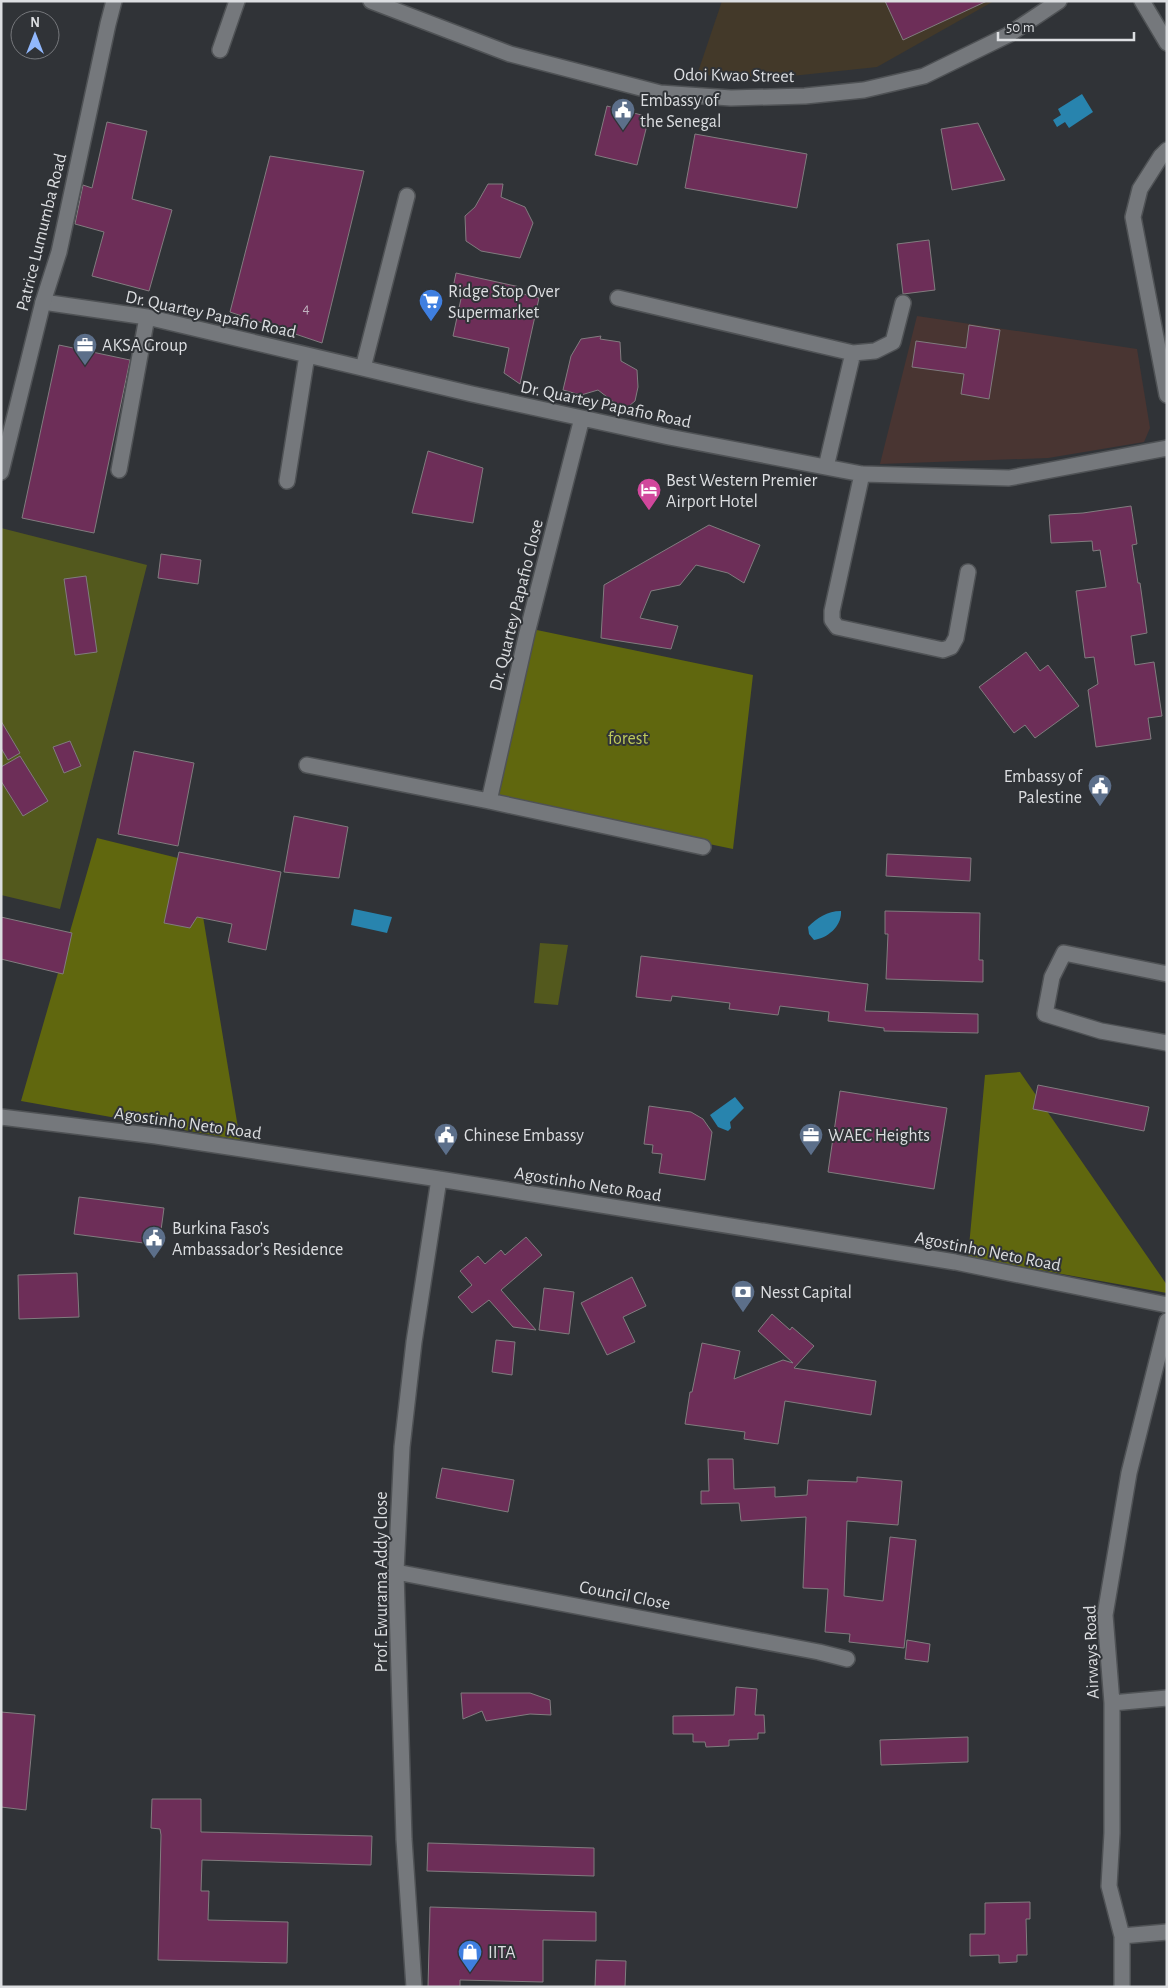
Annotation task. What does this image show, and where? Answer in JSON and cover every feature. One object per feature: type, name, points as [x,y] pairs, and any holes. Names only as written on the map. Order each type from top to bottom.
[{"type":"street","name":"Patrice Lumumba Road","points":[[1,472],[43,302],[59,252],[114,1]]},
{"type":"street","points":[[220,50],[237,1]]},
{"type":"street","name":"Odoi Kwao Street","points":[[371,1],[510,54],[660,92],[731,98],[805,96],[864,90],[924,76],[1008,35],[1059,1]]},
{"type":"street","points":[[1142,1],[1167,43]]},
{"type":"street","points":[[1167,150],[1161,156],[1140,189],[1133,217],[1167,395]]},
{"type":"street","points":[[363,368],[407,196]]},
{"type":"street","points":[[618,298],[853,353],[874,351],[893,342],[903,303]]},
{"type":"street","name":"Dr. Quartey Papafio Road","points":[[43,302],[146,317],[582,418],[669,437],[862,474],[1009,478],[1167,448]]},
{"type":"street","points":[[119,470],[146,317]]},
{"type":"street","points":[[826,467],[853,353]]},
{"type":"street","points":[[288,481],[308,355]]},
{"type":"street","name":"Dr. Quartey Papafio Close","points":[[489,801],[527,632],[582,418]]},
{"type":"street","points":[[862,474],[832,611],[832,620],[837,627],[943,650],[951,647],[956,638],[968,572]]},
{"type":"street","points":[[307,765],[489,801],[703,847]]},
{"type":"street","points":[[1167,974],[1064,954],[1052,977],[1045,1014],[1086,1027],[1167,1043]]},
{"type":"street","name":"Agostinho Neto Road","points":[[1,1117],[156,1136],[439,1179],[955,1262],[1167,1305]]},
{"type":"street","name":"Prof. Ewurama Addy Close","points":[[414,1987],[404,1839],[396,1572],[402,1448],[414,1342],[439,1179]]},
{"type":"street","name":"Airways Road","points":[[1122,1987],[1122,1936],[1108,1886],[1112,1833],[1112,1703],[1105,1615],[1129,1473],[1167,1321]]},
{"type":"street","name":"Council Close","points":[[396,1572],[810,1650],[847,1659]]},
{"type":"street","points":[[1112,1703],[1167,1698]]},
{"type":"street","points":[[1122,1936],[1167,1932]]},
{"type":"shaded area","points":[[722,1],[994,1],[877,67],[782,77],[697,75]]},
{"type":"shaded area","points":[[917,316],[1137,349],[1150,428],[1144,442],[1048,458],[880,464]]},
{"type":"green space","points":[[1,528],[147,565],[60,909],[1,895]]},
{"type":"green space","name":"forest","points":[[532,629],[753,675],[733,849],[492,799]]},
{"type":"green space","points":[[97,838],[194,862],[240,1140],[21,1101]]},
{"type":"green space","points":[[540,943],[568,945],[558,1005],[534,1003]]},
{"type":"green space","points":[[1020,1072],[1167,1285],[1167,1293],[968,1257],[985,1075]]},
{"type":"water","points":[[1082,94],[1093,112],[1069,128],[1065,122],[1057,127],[1053,120],[1061,115],[1058,109]]},
{"type":"water","points":[[354,909],[392,917],[387,933],[351,925]]},
{"type":"water","points":[[841,911],[837,926],[829,934],[814,940],[809,934],[808,927],[831,912]]},
{"type":"water","points":[[735,1097],[744,1108],[730,1122],[731,1128],[728,1131],[718,1127],[710,1115]]},
{"type":"building","points":[[885,1],[987,1],[903,40]]},
{"type":"building","points":[[607,106],[649,117],[637,165],[595,155]]},
{"type":"building","points":[[107,122],[147,131],[132,199],[172,210],[149,291],[92,276],[104,232],[75,224],[83,185],[92,188]]},
{"type":"building","points":[[978,123],[1005,180],[952,190],[941,129]]},
{"type":"building","points":[[695,134],[807,154],[797,208],[685,188]]},
{"type":"building","points":[[270,156],[364,171],[322,343],[230,312]]},
{"type":"building","points":[[488,184],[503,184],[501,197],[525,207],[533,223],[520,258],[481,251],[466,241],[465,216],[475,207]]},
{"type":"building","points":[[929,240],[935,290],[903,294],[897,244]]},
{"type":"building","points":[[456,273],[520,287],[519,293],[539,298],[520,384],[504,373],[509,348],[453,336],[462,294],[453,288]]},
{"type":"building","points":[[969,325],[1000,330],[989,399],[961,394],[964,374],[912,367],[916,341],[966,348]]},
{"type":"building","points":[[601,336],[600,339],[620,342],[621,361],[637,370],[638,387],[635,401],[624,410],[598,390],[581,395],[563,390],[571,356],[581,339]]},
{"type":"building","points":[[59,345],[130,360],[94,533],[22,518]]},
{"type":"building","points":[[428,451],[483,468],[473,523],[412,513]]},
{"type":"building","points":[[1131,506],[1137,544],[1132,545],[1138,583],[1140,583],[1147,633],[1131,636],[1135,665],[1154,662],[1162,716],[1148,718],[1151,739],[1096,747],[1088,690],[1098,684],[1094,657],[1085,658],[1076,591],[1106,587],[1100,550],[1093,551],[1092,541],[1051,543],[1049,515],[1083,513]]},
{"type":"building","points":[[709,525],[760,545],[744,583],[728,573],[696,565],[680,585],[651,591],[640,618],[678,626],[671,649],[601,638],[604,585]]},
{"type":"building","points":[[161,554],[201,560],[198,584],[158,578]]},
{"type":"building","points":[[86,576],[97,652],[75,655],[64,579]]},
{"type":"building","points":[[1026,652],[1040,671],[1048,665],[1079,706],[1035,738],[1025,725],[1014,733],[979,687]]},
{"type":"building","points":[[1,721],[20,753],[8,760],[1,748]]},
{"type":"building","points":[[70,741],[81,766],[64,773],[53,747]]},
{"type":"building","points":[[134,751],[194,763],[178,846],[118,834]]},
{"type":"building","points":[[20,756],[48,801],[23,816],[1,781],[1,767]]},
{"type":"building","points":[[294,816],[348,827],[339,878],[284,872]]},
{"type":"building","points":[[179,852],[281,872],[266,950],[228,942],[232,924],[197,917],[190,928],[164,923]]},
{"type":"building","points":[[887,854],[971,858],[970,881],[886,876]]},
{"type":"building","points":[[885,911],[980,913],[979,960],[983,960],[983,982],[886,979],[888,934],[885,934]]},
{"type":"building","points":[[1,917],[72,933],[63,974],[1,959]]},
{"type":"building","points":[[641,956],[868,984],[865,1011],[978,1014],[978,1033],[884,1031],[884,1028],[828,1021],[829,1012],[780,1006],[778,1015],[729,1009],[730,1003],[672,996],[671,1001],[636,997]]},
{"type":"building","points":[[1038,1085],[1149,1107],[1144,1131],[1033,1109]]},
{"type":"building","points":[[840,1091],[947,1108],[934,1189],[828,1172]]},
{"type":"building","points":[[649,1106],[691,1112],[703,1119],[712,1132],[705,1180],[659,1173],[662,1154],[652,1153],[653,1145],[644,1144]]},
{"type":"building","points":[[79,1197],[164,1208],[159,1245],[74,1234]]},
{"type":"building","points":[[526,1237],[542,1255],[501,1290],[536,1330],[513,1327],[489,1300],[472,1313],[458,1297],[472,1285],[460,1271],[478,1256],[485,1264],[501,1250],[505,1255]]},
{"type":"building","points":[[77,1273],[79,1317],[19,1319],[18,1275]]},
{"type":"building","points":[[632,1277],[646,1306],[623,1317],[635,1342],[607,1355],[581,1303]]},
{"type":"building","points":[[544,1288],[574,1292],[569,1334],[539,1330]]},
{"type":"building","points":[[772,1314],[790,1330],[792,1327],[814,1346],[794,1368],[876,1381],[871,1415],[785,1401],[778,1444],[744,1439],[745,1432],[685,1424],[690,1392],[692,1392],[702,1343],[740,1351],[734,1379],[783,1360],[793,1363],[758,1331]]},
{"type":"building","points":[[496,1340],[515,1342],[512,1375],[492,1372]]},
{"type":"building","points":[[708,1459],[733,1459],[734,1489],[775,1487],[775,1497],[807,1495],[808,1480],[857,1482],[857,1477],[902,1481],[898,1525],[847,1521],[844,1596],[883,1601],[890,1537],[916,1540],[904,1648],[849,1642],[850,1634],[825,1632],[828,1589],[803,1588],[806,1517],[741,1521],[739,1503],[701,1504],[701,1491],[709,1491]]},
{"type":"building","points":[[442,1468],[514,1480],[508,1512],[436,1498]]},
{"type":"building","points":[[907,1640],[930,1644],[928,1662],[905,1659]]},
{"type":"building","points":[[736,1687],[757,1689],[755,1715],[764,1715],[765,1733],[758,1733],[758,1739],[729,1740],[729,1746],[706,1747],[705,1742],[693,1742],[693,1734],[673,1734],[673,1716],[734,1715]]},
{"type":"building","points":[[461,1693],[530,1693],[550,1700],[551,1715],[530,1714],[486,1721],[482,1711],[463,1719]]},
{"type":"building","points":[[1,1712],[35,1715],[26,1810],[1,1807]]},
{"type":"building","points":[[968,1737],[968,1762],[881,1765],[880,1740]]},
{"type":"building","points":[[152,1799],[201,1799],[201,1832],[372,1836],[371,1865],[202,1860],[201,1891],[209,1891],[208,1920],[288,1922],[287,1963],[158,1960],[161,1835],[160,1829],[151,1828]]},
{"type":"building","points":[[428,1843],[594,1848],[594,1876],[427,1871]]},
{"type":"building","points":[[1030,1902],[1030,1919],[1026,1919],[1027,1955],[1017,1955],[1017,1962],[999,1963],[999,1955],[970,1956],[970,1934],[985,1934],[985,1903]]},
{"type":"building","points":[[430,1907],[596,1912],[596,1941],[543,1940],[543,1982],[460,1980],[460,1987],[428,1987]]},
{"type":"building","points":[[596,1960],[626,1961],[625,1987],[595,1987]]},
{"type":"place","name":"Embassy of the Senegal","points":[[623,131]]},
{"type":"place","name":"Ridge Stop Over Supermarket","points":[[431,322]]},
{"type":"place","name":"AKSA Group","points":[[85,366]]},
{"type":"place","name":"Best Western Premier Airport Hotel","points":[[649,511]]},
{"type":"place","name":"Embassy of Palestine","points":[[1100,807]]},
{"type":"place","name":"Chinese Embassy","points":[[446,1156]]},
{"type":"place","name":"WAEC Heights","points":[[811,1156]]},
{"type":"place","name":"Burkina Faso’s Ambassador’s Residence","points":[[154,1259]]},
{"type":"place","name":"Nesst Capital","points":[[743,1313]]},
{"type":"place","name":"IITA","points":[[470,1973]]}]
